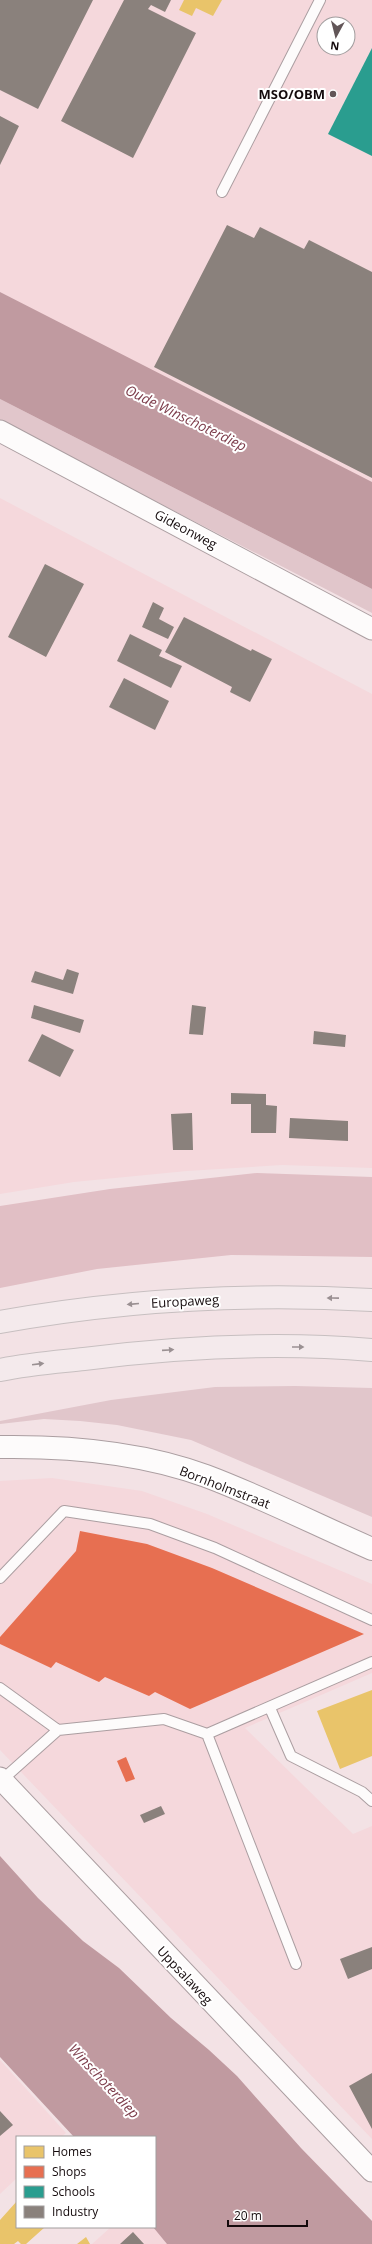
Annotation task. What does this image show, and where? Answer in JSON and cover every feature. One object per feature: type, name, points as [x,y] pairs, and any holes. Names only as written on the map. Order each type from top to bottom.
[{"type":"highway","name":"Europaweg","points":[[0,1322],[67,1310],[161,1301],[258,1298],[372,1300]]},
{"type":"highway","points":[[0,1370],[138,1352],[202,1348],[341,1347],[372,1350]]},
{"type":"street","name":"Gideonweg","points":[[0,431],[372,629]]},
{"type":"street","name":"Bornholmstraat","points":[[0,1447],[72,1449],[117,1454],[162,1463],[205,1476],[372,1549]]},
{"type":"street","name":"Uppsalaweg","points":[[1,1779],[372,2171]]},
{"type":"lane","points":[[222,192],[320,0]]},
{"type":"lane","points":[[0,1578],[64,1511],[150,1524],[215,1548],[372,1620]]},
{"type":"lane","points":[[1,1779],[58,1730],[164,1719],[207,1734],[270,1708],[372,1662]]},
{"type":"lane","points":[[2,1694],[58,1730]]},
{"type":"lane","points":[[270,1708],[291,1756],[368,1792],[372,1801]]},
{"type":"lane","points":[[207,1734],[296,1964]]},
{"type":"shaded area","points":[[0,0],[372,0],[372,487],[0,292]]},
{"type":"shaded area","points":[[0,399],[372,589],[372,613],[0,421]]},
{"type":"shaded area","points":[[0,498],[372,694],[372,1168],[282,1165],[187,1171],[74,1182],[0,1194]]},
{"type":"shaded area","points":[[257,1173],[372,1177],[372,1257],[231,1255],[97,1269],[0,1288],[0,1206],[110,1189]]},
{"type":"shaded area","points":[[295,1386],[372,1388],[372,1517],[191,1440],[117,1425],[80,1421],[44,1419],[0,1424],[0,1421],[111,1400],[215,1387]]},
{"type":"shaded area","points":[[52,1478],[142,1491],[207,1514],[372,1584],[372,1673],[245,1728],[353,1834],[372,1826],[372,2139],[0,1750],[0,1481]]},
{"type":"shaded area","points":[[0,2060],[66,2133],[62,2136],[16,2136],[16,2179],[0,2194]]},
{"type":"shaded area","points":[[110,2228],[154,2228],[169,2244],[92,2244]]},
{"type":"water","name":"Oude Winschoterdiep","points":[[0,292],[372,482],[372,589],[0,399]]},
{"type":"water","name":"Winschoterdiep","points":[[0,1856],[38,1898],[83,1941],[119,1968],[171,2018],[237,2076],[301,2148],[372,2221],[372,2244],[167,2244],[154,2228],[156,2228],[156,2136],[73,2136],[0,2057]]},
{"type":"building: Homes","points":[[184,0],[222,0],[213,16],[196,8],[192,16],[179,10]]},
{"type":"building: Homes","points":[[372,1690],[372,1756],[340,1769],[317,1711]]},
{"type":"building: Homes","points":[[16,2202],[16,2228],[44,2228],[26,2244],[21,2244],[18,2241],[14,2244],[0,2244],[0,2220]]},
{"type":"building: Homes","points":[[86,2237],[90,2244],[77,2244]]},
{"type":"building: Shops","points":[[80,1531],[147,1544],[212,1568],[364,1634],[190,1709],[155,1692],[149,1696],[105,1677],[99,1682],[56,1662],[51,1668],[0,1644],[0,1637],[76,1551]]},
{"type":"building: Shops","points":[[126,1757],[135,1779],[126,1782],[117,1761]]},
{"type":"building: Schools","points":[[372,48],[372,156],[328,134]]},
{"type":"building: Industry","points":[[0,0],[93,0],[38,109],[0,90]]},
{"type":"building: Industry","points":[[124,0],[171,0],[165,12],[151,5],[148,9],[196,33],[133,158],[61,121]]},
{"type":"building: Industry","points":[[0,116],[19,126],[0,165]]},
{"type":"building: Industry","points":[[227,225],[254,238],[260,227],[304,249],[309,240],[372,272],[372,478],[154,367]]},
{"type":"building: Industry","points":[[45,564],[84,584],[46,657],[8,637]]},
{"type":"building: Industry","points":[[153,602],[164,608],[159,619],[174,627],[168,639],[142,627]]},
{"type":"building: Industry","points":[[184,617],[251,651],[252,649],[272,659],[250,702],[230,692],[232,687],[165,652]]},
{"type":"building: Industry","points":[[130,634],[162,650],[159,656],[182,666],[171,688],[117,661]]},
{"type":"building: Industry","points":[[124,678],[169,701],[155,730],[109,707]]},
{"type":"building: Industry","points":[[67,969],[79,973],[73,994],[31,982],[35,971],[63,980]]},
{"type":"building: Industry","points":[[34,1005],[84,1020],[80,1033],[31,1018]]},
{"type":"building: Industry","points":[[192,1005],[206,1007],[203,1035],[189,1034]]},
{"type":"building: Industry","points":[[314,1031],[346,1035],[345,1047],[313,1044]]},
{"type":"building: Industry","points":[[42,1034],[74,1050],[60,1077],[28,1061]]},
{"type":"building: Industry","points":[[231,1093],[266,1094],[266,1105],[277,1106],[276,1133],[251,1133],[251,1104],[231,1104]]},
{"type":"building: Industry","points":[[192,1113],[193,1150],[173,1150],[171,1114]]},
{"type":"building: Industry","points":[[290,1118],[348,1121],[348,1141],[289,1138]]},
{"type":"building: Industry","points":[[161,1806],[165,1814],[144,1823],[140,1815]]},
{"type":"building: Industry","points":[[372,1947],[372,1969],[348,1979],[340,1959]]},
{"type":"building: Industry","points":[[372,2073],[372,2129],[349,2086]]},
{"type":"building: Industry","points":[[0,2111],[13,2125],[0,2136]]},
{"type":"building: Industry","points":[[133,2232],[144,2244],[120,2244]]},
{"type":"place","name":"MSO/OBM","points":[[333,94]]}]
